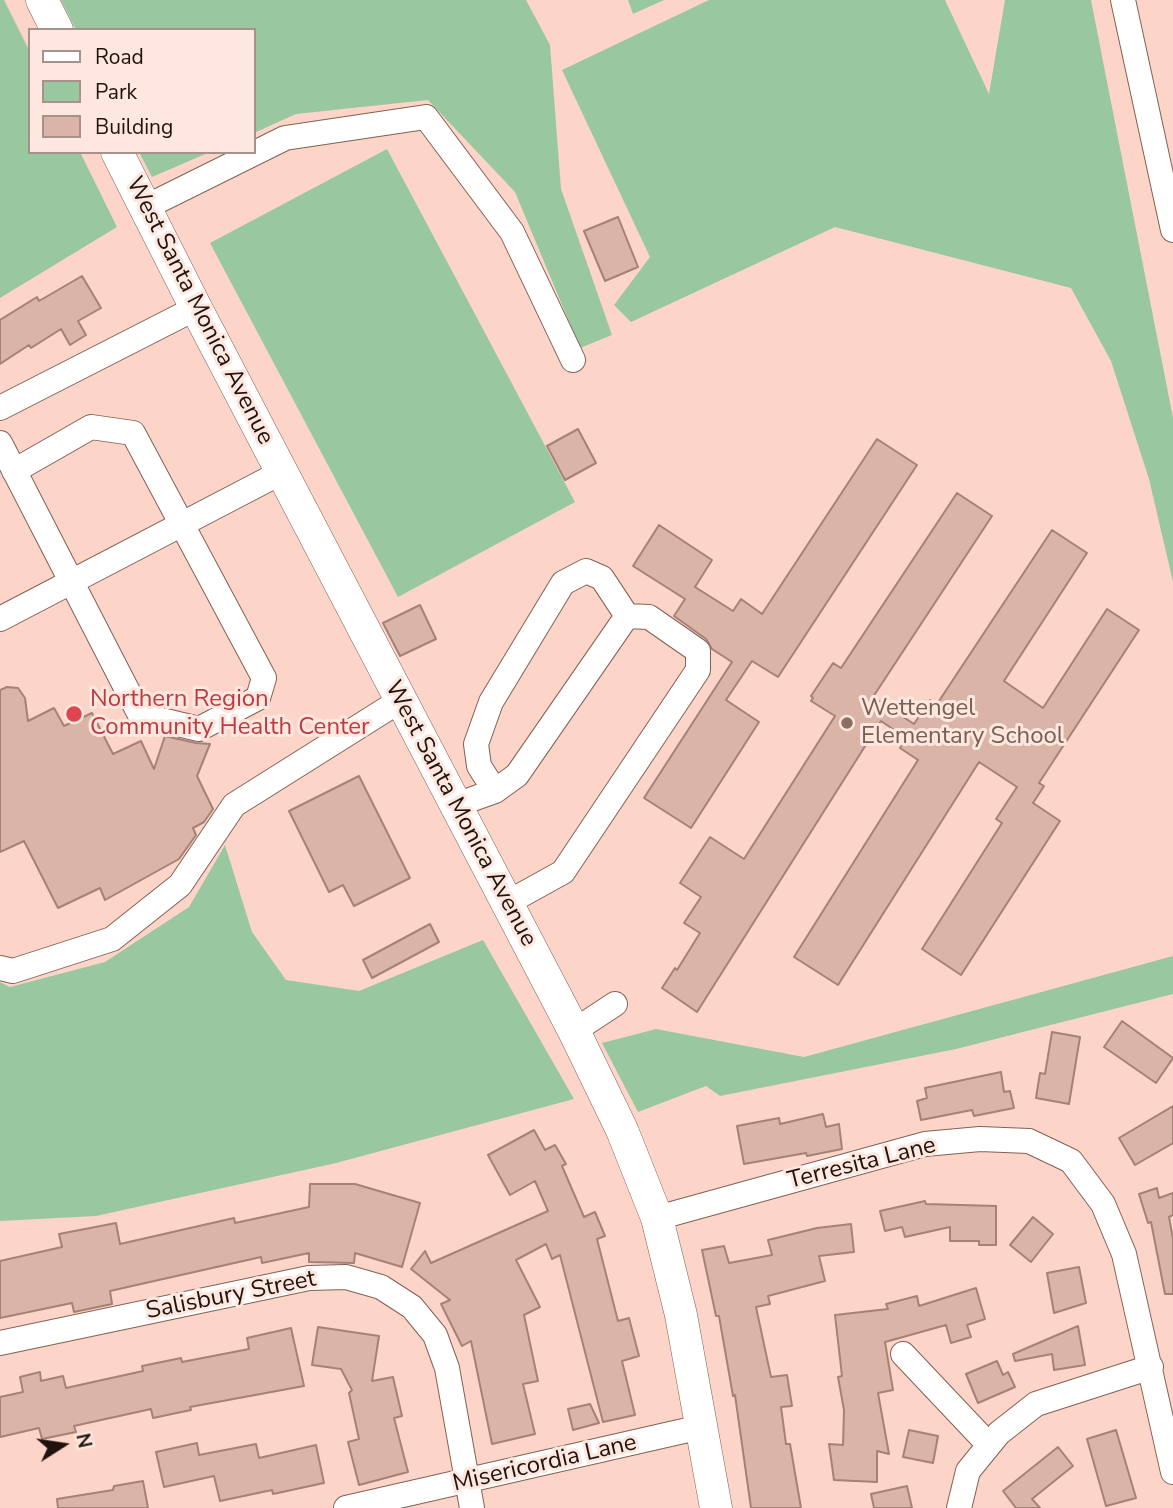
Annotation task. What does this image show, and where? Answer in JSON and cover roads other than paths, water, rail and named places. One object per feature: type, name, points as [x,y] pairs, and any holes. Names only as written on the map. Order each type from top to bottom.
[{"type":"main road","points":[[41,0],[56,28]]},
{"type":"main road","name":"West Santa Monica Avenue","points":[[118,154],[574,1031],[622,1130],[657,1218],[681,1315],[716,1508]]},
{"type":"street","points":[[1123,0],[1173,230]]},
{"type":"street","points":[[256,152],[285,138],[426,117],[512,232],[572,360]]},
{"type":"street","points":[[144,208],[253,154]]},
{"type":"street","points":[[0,408],[196,308]]},
{"type":"street","points":[[0,443],[14,471],[72,582],[140,715],[199,729],[258,698],[264,678],[133,433],[90,427],[14,471]]},
{"type":"street","points":[[0,619],[282,472]]},
{"type":"street","points":[[495,791],[479,766],[476,744],[491,702],[563,583],[586,571],[602,578],[627,616]]},
{"type":"street","points":[[456,805],[495,791],[517,775],[627,616]]},
{"type":"street","points":[[507,904],[563,872],[698,670],[698,651],[649,617],[627,616]]},
{"type":"street","points":[[0,968],[13,971],[113,939],[180,885],[234,805],[401,700]]},
{"type":"street","points":[[574,1031],[615,1004]]},
{"type":"street","name":"Terresita Lane","points":[[657,1218],[925,1144],[980,1139],[1029,1141],[1071,1161],[1103,1204],[1124,1254],[1173,1472]]},
{"type":"street","name":"Salisbury Street","points":[[0,1343],[309,1278],[346,1277],[381,1287],[412,1307],[435,1335],[447,1368],[472,1508]]},
{"type":"street","points":[[903,1354],[989,1445]]},
{"type":"street","points":[[959,1508],[968,1471],[999,1433],[1036,1404],[1151,1367]]},
{"type":"street","name":"Misericordia Lane","points":[[346,1508],[701,1427]]},
{"type":"place","name":"Northern Region Community Health Center","points":[[74,714]]},
{"type":"place","name":"Wettengel Elementary School","points":[[847,723]]}]
